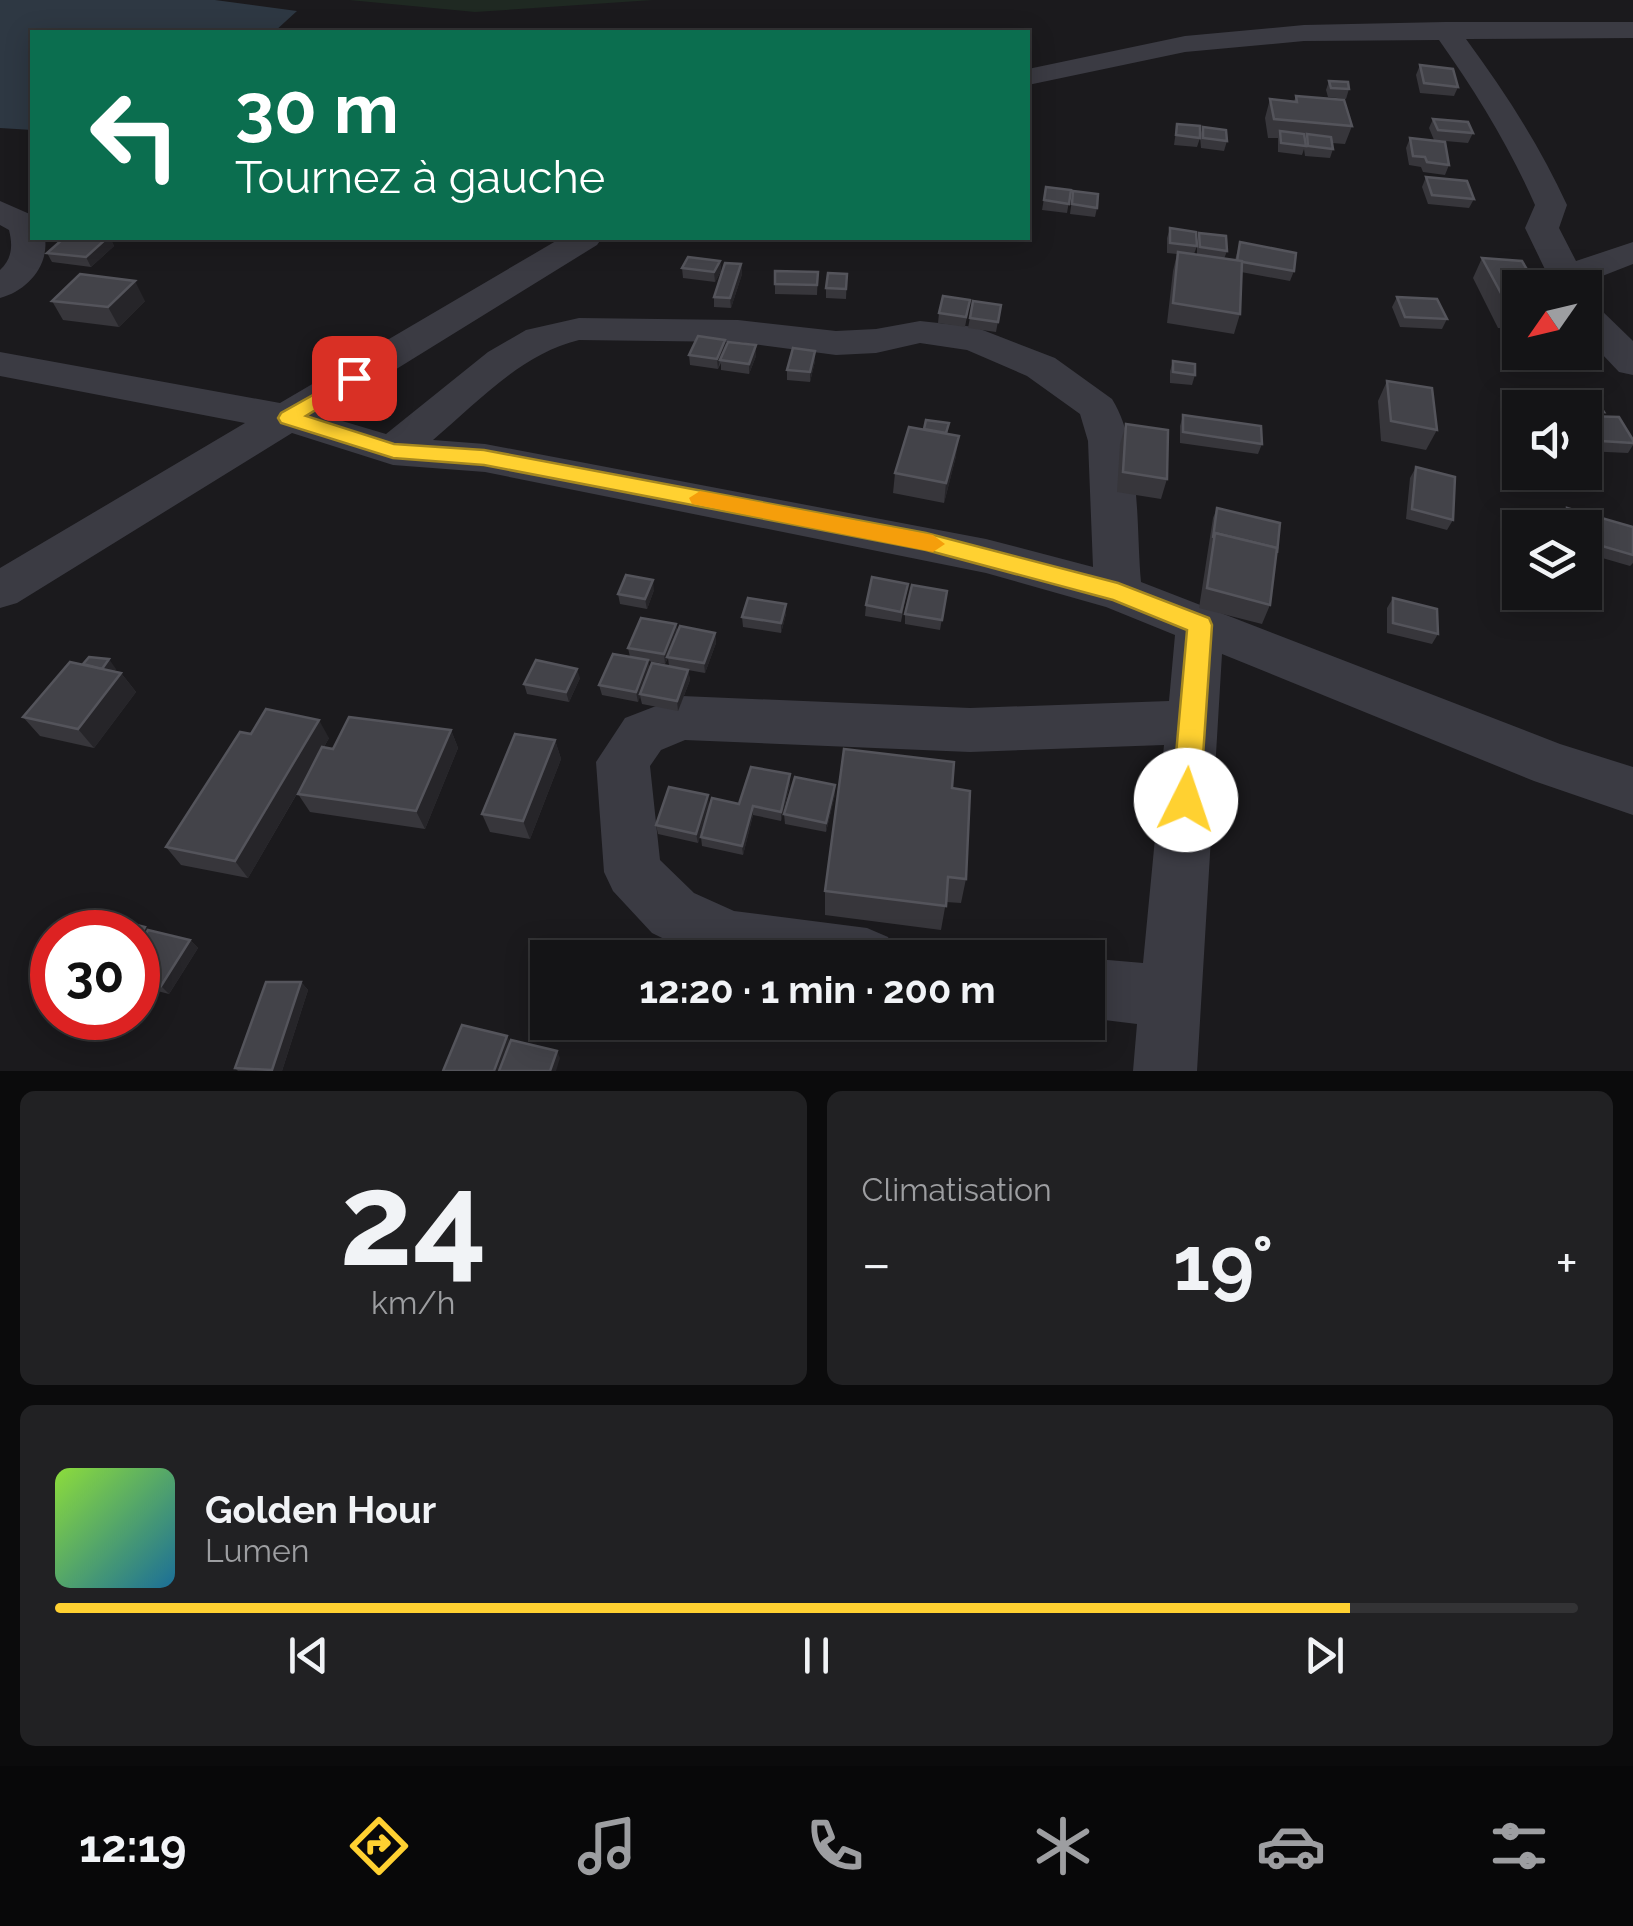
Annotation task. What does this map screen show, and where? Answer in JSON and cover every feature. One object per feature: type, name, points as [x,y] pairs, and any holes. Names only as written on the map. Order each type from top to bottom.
[{"type":"street","points":[[1445,30],[1507,115],[1538,174],[1551,205],[1542,228],[1563,270]]},
{"type":"street","points":[[1030,77],[1185,44],[1304,33],[1633,30]]},
{"type":"street","points":[[0,212],[25,224],[30,240]]},
{"type":"street","points":[[0,287],[22,272],[30,240]]},
{"type":"street","points":[[0,590],[582,240]]},
{"type":"street","points":[[1595,270],[1633,252]]},
{"type":"street","points":[[393,451],[502,361],[540,338],[579,329],[738,331],[836,343],[876,341],[920,332],[975,338],[1040,368],[1098,408],[1109,441],[1118,592]]},
{"type":"street","points":[[1602,332],[1633,363]]},
{"type":"street","points":[[0,364],[288,418],[393,451],[484,458],[895,535],[1118,592],[1553,765],[1633,791]]},
{"type":"street","points":[[1165,1071],[1200,625]]},
{"type":"street","points":[[732,940],[673,914],[634,872],[622,762],[643,734],[682,718],[970,730],[1192,722]]},
{"type":"street","points":[[1105,988],[1171,998]]},
{"type":"shaded area","points":[[349,0],[653,0],[475,12]]},
{"type":"water","points":[[0,0],[215,0],[297,11],[276,30],[30,30],[30,130],[0,128]]},
{"type":"building","points":[[1420,65],[1453,69],[1458,87],[1424,83]]},
{"type":"building","points":[[1329,81],[1348,82],[1349,89],[1331,88]]},
{"type":"building","points":[[1296,96],[1344,100],[1352,126],[1274,119],[1270,99],[1297,102]]},
{"type":"building","points":[[1433,119],[1468,122],[1473,133],[1438,130]]},
{"type":"building","points":[[1177,124],[1200,126],[1200,138],[1176,135]]},
{"type":"building","points":[[1203,127],[1226,130],[1227,141],[1203,138]]},
{"type":"building","points":[[1280,131],[1304,134],[1306,146],[1281,143]]},
{"type":"building","points":[[1307,134],[1331,137],[1333,149],[1308,146]]},
{"type":"building","points":[[1410,138],[1445,142],[1449,165],[1413,156]]},
{"type":"building","points":[[1426,177],[1467,181],[1474,199],[1432,195]]},
{"type":"building","points":[[1046,187],[1071,190],[1069,204],[1044,200]]},
{"type":"building","points":[[1073,191],[1098,194],[1097,208],[1072,204]]},
{"type":"building","points":[[1170,228],[1196,232],[1197,246],[1170,243]]},
{"type":"building","points":[[1199,233],[1226,236],[1227,251],[1200,247]]},
{"type":"building","points":[[62,240],[105,240],[86,257],[47,253]]},
{"type":"building","points":[[1240,242],[1296,253],[1294,271],[1237,261]]},
{"type":"building","points":[[1178,252],[1242,261],[1240,314],[1173,303]]},
{"type":"building","points":[[688,257],[720,261],[714,272],[682,268]]},
{"type":"building","points":[[1482,258],[1522,261],[1527,270],[1502,270],[1502,295]]},
{"type":"building","points":[[725,263],[741,264],[730,298],[714,297]]},
{"type":"building","points":[[775,271],[818,272],[817,285],[775,284]]},
{"type":"building","points":[[828,273],[847,274],[846,289],[826,288]]},
{"type":"building","points":[[80,274],[135,281],[108,307],[52,301]]},
{"type":"building","points":[[943,296],[970,300],[966,317],[939,313]]},
{"type":"building","points":[[1397,297],[1437,299],[1447,319],[1405,317]]},
{"type":"building","points":[[973,301],[1001,305],[998,322],[970,318]]},
{"type":"building","points":[[698,336],[725,340],[717,359],[689,355]]},
{"type":"building","points":[[728,342],[756,345],[749,364],[720,360]]},
{"type":"building","points":[[793,348],[815,351],[810,372],[787,370]]},
{"type":"building","points":[[1173,361],[1195,364],[1195,375],[1173,372]]},
{"type":"building","points":[[1387,381],[1432,388],[1437,430],[1391,421]]},
{"type":"building","points":[[1183,415],[1261,426],[1262,444],[1183,432]]},
{"type":"building","points":[[1602,416],[1619,417],[1633,443],[1602,441]]},
{"type":"building","points":[[926,420],[949,423],[946,433],[924,429]]},
{"type":"building","points":[[1126,424],[1168,430],[1167,479],[1123,472]]},
{"type":"building","points":[[909,427],[959,436],[946,483],[895,473]]},
{"type":"building","points":[[1416,467],[1455,477],[1453,520],[1412,509]]},
{"type":"building","points":[[1217,508],[1280,523],[1277,553],[1277,548],[1215,533],[1213,538]]},
{"type":"building","points":[[1602,518],[1633,527],[1633,555],[1602,546]]},
{"type":"building","points":[[1215,533],[1277,548],[1270,605],[1207,588]]},
{"type":"building","points":[[626,575],[653,580],[645,599],[618,594]]},
{"type":"building","points":[[872,577],[908,584],[901,612],[866,605]]},
{"type":"building","points":[[912,585],[947,591],[942,620],[905,614]]},
{"type":"building","points":[[748,598],[786,604],[781,623],[742,617]]},
{"type":"building","points":[[1393,598],[1437,609],[1438,634],[1393,623]]},
{"type":"building","points":[[641,618],[676,624],[664,654],[628,648]]},
{"type":"building","points":[[680,626],[715,633],[704,663],[667,657]]},
{"type":"building","points":[[613,654],[648,660],[636,692],[599,685]]},
{"type":"building","points":[[89,657],[109,659],[102,669],[83,664]]},
{"type":"building","points":[[536,660],[577,669],[566,692],[524,684]]},
{"type":"building","points":[[70,662],[121,673],[78,729],[23,717]]},
{"type":"building","points":[[652,663],[688,670],[677,701],[640,694]]},
{"type":"building","points":[[266,709],[319,720],[235,861],[166,847],[240,732],[251,734]]},
{"type":"building","points":[[349,717],[451,730],[416,811],[298,794],[322,747],[333,749]]},
{"type":"building","points":[[515,734],[555,740],[523,821],[482,814]]},
{"type":"building","points":[[844,749],[954,762],[952,788],[970,791],[966,879],[948,877],[946,906],[825,891]]},
{"type":"building","points":[[751,767],[790,774],[781,812],[753,806],[742,846],[701,837],[712,798],[739,804]]},
{"type":"building","points":[[795,777],[835,785],[826,823],[784,814]]},
{"type":"building","points":[[669,787],[708,795],[696,834],[656,825]]},
{"type":"building","points":[[160,933],[190,940],[161,986]]},
{"type":"building","points":[[266,982],[301,982],[272,1070],[235,1068]]},
{"type":"building","points":[[462,1025],[507,1036],[494,1071],[443,1071]]},
{"type":"building","points":[[511,1040],[557,1051],[550,1071],[499,1071]]},
{"type":"slow traffic","points":[[700,498],[933,544]]},
{"type":"route","points":[[354,378],[288,418],[393,451],[484,458],[926,542],[1118,592],[1200,625],[1186,800]]}]
